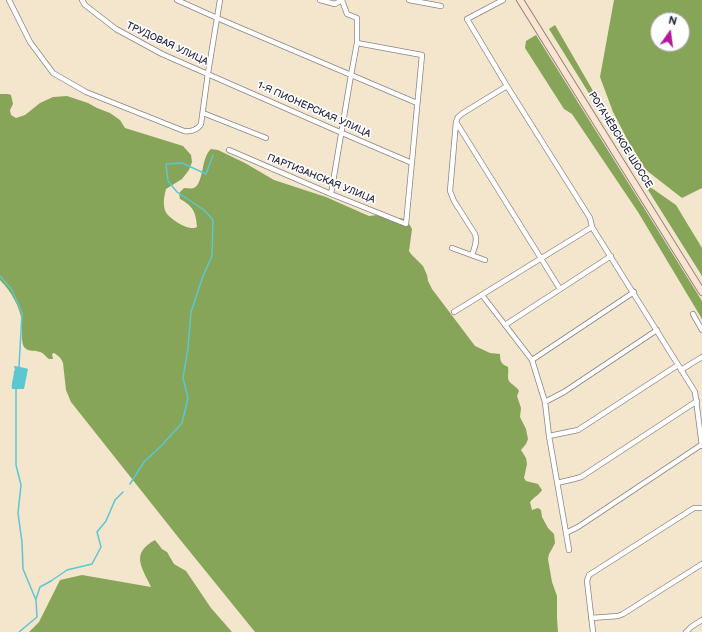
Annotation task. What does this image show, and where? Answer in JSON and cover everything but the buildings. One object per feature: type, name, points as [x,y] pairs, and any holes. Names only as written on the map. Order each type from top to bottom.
[{"type":"main road","name":"РОГАЧЁВСКОЕ ШОССЕ","points":[[520,0],[702,292]]},
{"type":"street","points":[[9,0],[30,42],[53,73],[86,92],[184,132],[188,132],[199,127],[201,124],[220,0]]},
{"type":"street","name":"ТРУДОВАЯ УЛИЦА","points":[[82,0],[116,29],[162,54],[208,73]]},
{"type":"street","points":[[177,0],[417,103]]},
{"type":"street","points":[[320,0],[335,4],[342,0],[348,14],[357,18],[357,43],[332,194]]},
{"type":"street","points":[[409,0],[441,6]]},
{"type":"street","points":[[503,0],[467,19],[507,86],[590,218],[592,227],[682,370],[695,392],[697,401],[702,446],[578,527],[566,533]]},
{"type":"street","points":[[357,43],[422,56],[412,163]]},
{"type":"street","name":"1-Я ПИОНЕРСКАЯ УЛИЦА","points":[[208,73],[412,163]]},
{"type":"street","points":[[472,255],[476,242],[475,234],[454,201],[450,191],[456,122],[458,117],[463,113],[507,86]]},
{"type":"street","points":[[203,113],[266,138]]},
{"type":"street","points":[[456,122],[560,289]]},
{"type":"street","name":"ПАРТИЗАНСКАЯ УЛИЦА","points":[[229,150],[406,224],[412,163]]},
{"type":"street","points":[[454,312],[592,227]]},
{"type":"street","points":[[452,248],[485,260]]},
{"type":"street","points":[[505,325],[610,256]]},
{"type":"street","points":[[532,360],[634,292]]},
{"type":"street","points":[[482,295],[532,360],[545,402],[549,436],[569,550]]},
{"type":"street","points":[[693,314],[702,330]]},
{"type":"street","points":[[545,402],[564,392],[657,330]]},
{"type":"street","points":[[682,370],[702,357]]},
{"type":"street","points":[[549,436],[578,430],[678,365]]},
{"type":"street","points":[[557,482],[581,477],[697,401]]},
{"type":"street","points":[[593,632],[587,581],[589,575],[694,508],[702,508]]},
{"type":"street","points":[[591,618],[618,616],[624,614],[702,564]]},
{"type":"street","points":[[686,632],[692,630],[702,620]]},
{"type":"green space","points":[[614,0],[702,0],[702,188],[682,198],[646,170],[628,141],[613,112],[600,77]]},
{"type":"green space","points":[[555,25],[641,174],[549,29]]},
{"type":"green space","points":[[536,35],[702,301],[702,319],[638,212],[572,114],[564,109],[525,48],[526,41]]},
{"type":"green space","points":[[0,94],[11,95],[13,104],[10,110],[11,115],[16,118],[25,115],[40,103],[53,97],[67,96],[88,103],[110,113],[120,120],[125,128],[183,146],[191,155],[192,162],[189,170],[182,179],[166,189],[164,205],[165,211],[169,216],[188,228],[197,227],[195,213],[188,204],[180,199],[179,193],[184,188],[194,188],[197,185],[206,158],[211,149],[218,150],[245,163],[274,180],[326,197],[369,216],[377,215],[386,218],[400,218],[407,220],[412,229],[409,251],[423,266],[432,289],[475,346],[490,353],[500,354],[501,362],[508,367],[509,381],[519,391],[517,396],[521,408],[520,417],[526,429],[528,439],[521,450],[526,458],[527,464],[524,478],[526,481],[538,484],[542,490],[530,502],[532,510],[538,508],[541,510],[542,517],[548,528],[554,534],[555,543],[548,559],[552,582],[557,596],[558,632],[255,632],[71,402],[66,390],[63,363],[61,358],[54,353],[52,354],[53,359],[49,359],[38,351],[28,350],[23,344],[22,324],[18,306],[8,289],[0,280]]},
{"type":"green space","points":[[643,182],[676,205],[702,248],[702,276]]},
{"type":"green space","points":[[155,540],[162,549],[167,552],[174,564],[186,571],[211,608],[232,632],[29,632],[39,622],[60,580],[82,575],[151,587],[142,567],[140,556],[147,545]]},
{"type":"water","points":[[14,366],[28,369],[24,389],[12,389],[15,370]]},
{"type":"waterway","points":[[130,484],[144,462],[182,423],[188,398],[183,378],[188,348],[191,312],[203,276],[212,256],[213,220],[204,210],[177,192],[168,181],[166,164],[182,163],[206,174],[213,155]]},
{"type":"waterway","points":[[0,276],[12,290],[22,313],[19,367]]},
{"type":"waterway","points":[[16,389],[16,465],[21,485],[18,513],[22,542],[23,569],[36,600],[37,617],[19,632]]},
{"type":"waterway","points":[[36,599],[40,587],[67,570],[92,564],[101,547],[97,532],[106,521],[115,500],[123,492]]}]
